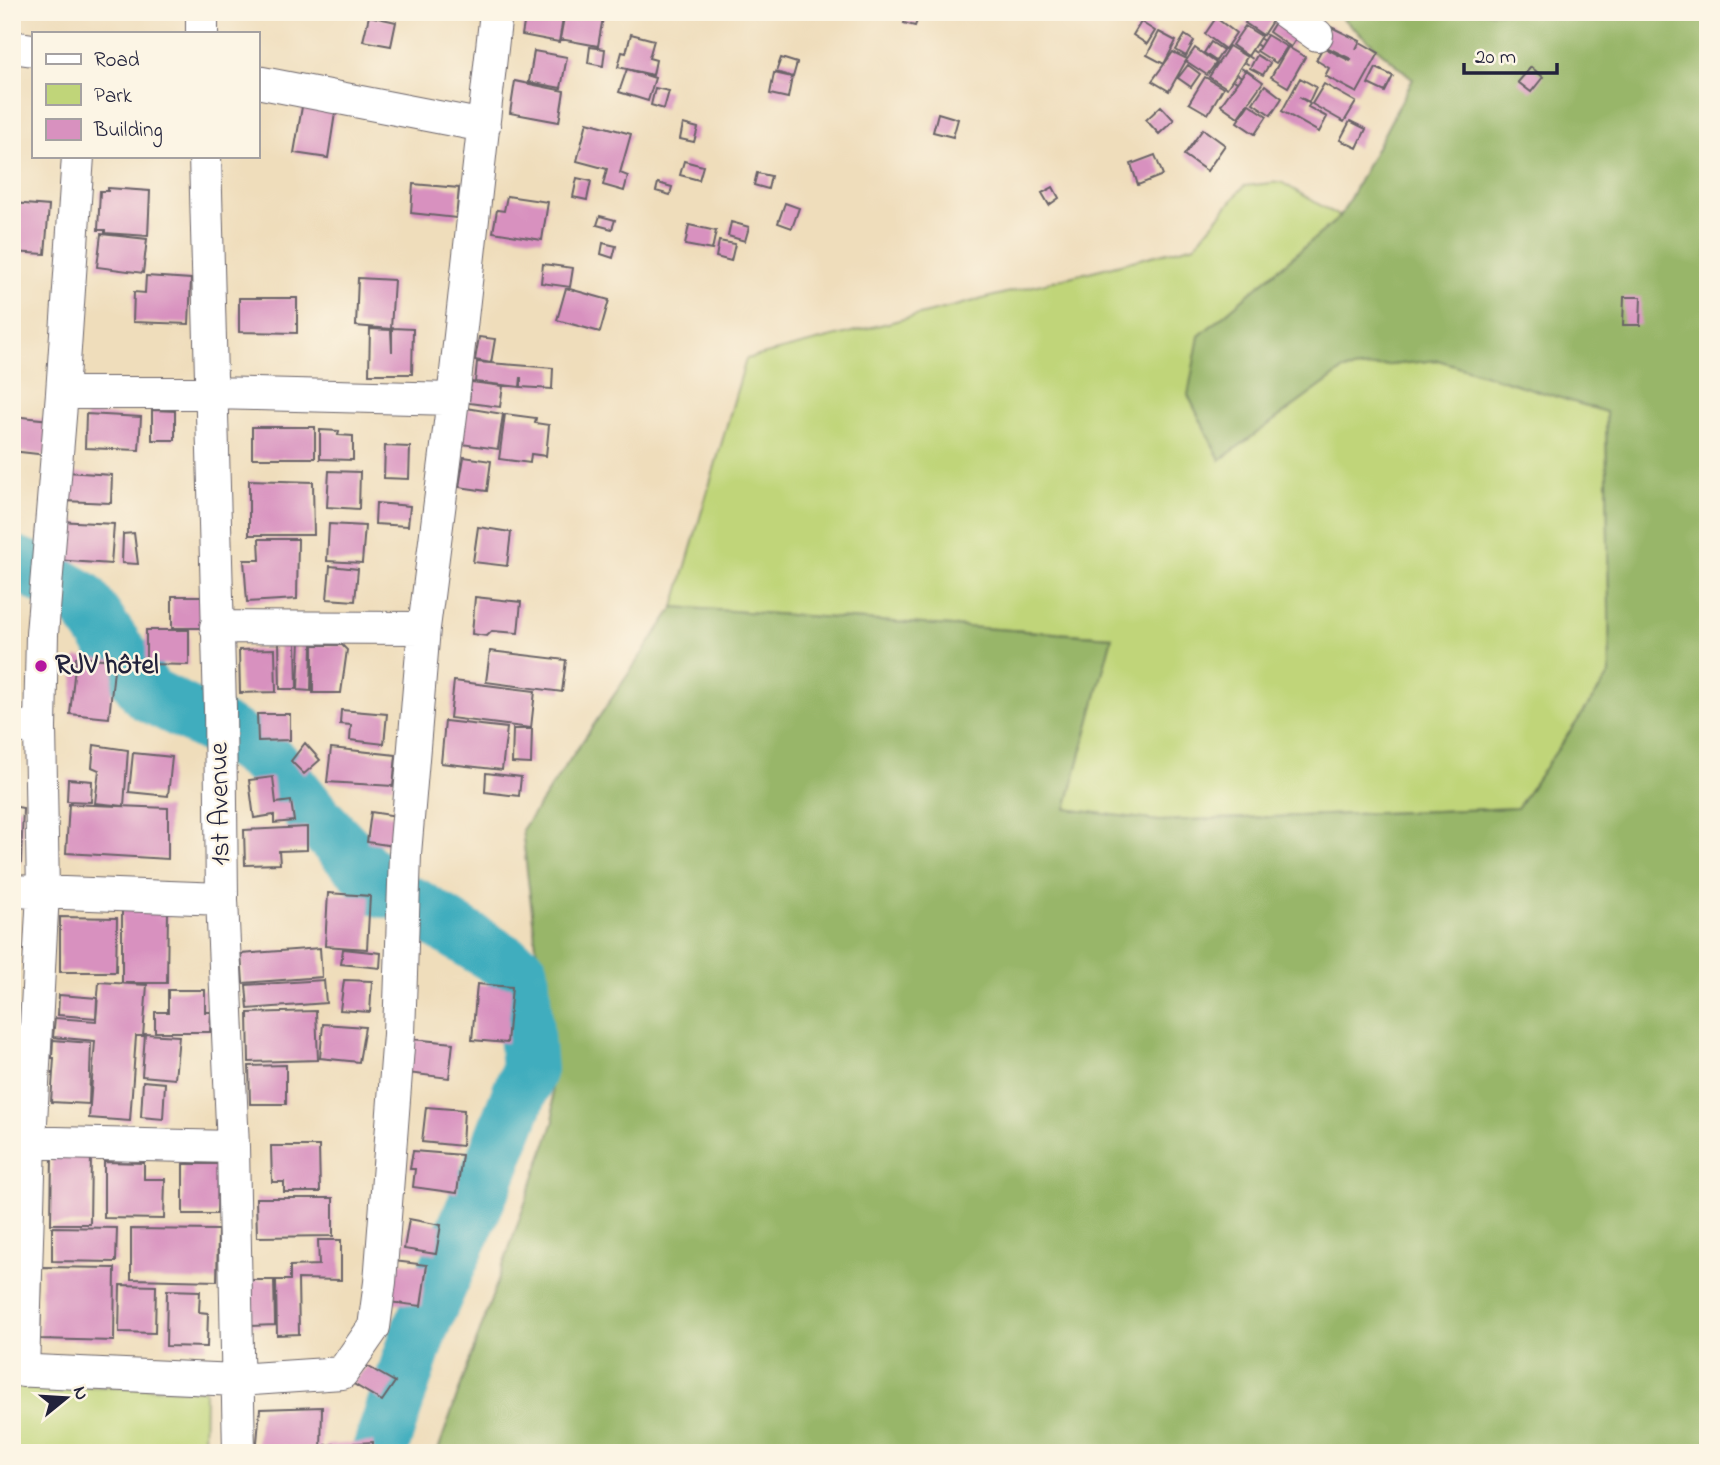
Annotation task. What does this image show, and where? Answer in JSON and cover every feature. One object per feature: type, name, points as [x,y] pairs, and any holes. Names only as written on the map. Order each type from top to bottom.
[{"type":"street","points":[[202,12],[202,32]]},
{"type":"street","points":[[78,158],[42,634],[26,727],[43,892],[21,1142],[18,1371],[237,1380],[342,1373],[374,1327],[399,1034],[405,854],[424,628],[453,399],[496,12]]},
{"type":"street","points":[[1279,18],[1317,35]]},
{"type":"street","points":[[12,47],[32,50]]},
{"type":"street","points":[[259,82],[484,126]]},
{"type":"street","name":"1st Avenue","points":[[205,158],[220,708],[222,899],[233,1147],[239,1453]]},
{"type":"street","points":[[62,393],[212,393],[453,399]]},
{"type":"street","points":[[216,627],[424,628]]},
{"type":"street","points":[[12,891],[222,899]]},
{"type":"street","points":[[21,1142],[233,1147]]},
{"type":"path","points":[[1235,82],[1279,18]]},
{"type":"green space","points":[[1335,12],[1708,12],[1708,1453],[437,1453],[554,1121],[522,830],[674,607],[1112,637],[1066,809],[1159,821],[1517,808],[1610,674],[1606,412],[1438,360],[1343,370],[1220,460],[1188,395],[1199,336],[1340,217],[1413,79]]},
{"type":"green space","points":[[1281,182],[1340,217],[1199,336],[1220,460],[1343,370],[1438,360],[1606,412],[1610,674],[1517,808],[1159,821],[1066,809],[1112,637],[674,607],[746,359],[1195,245],[1244,186]]},
{"type":"green space","points":[[12,1384],[205,1390],[204,1453],[12,1453]]},
{"type":"building","points":[[526,12],[563,19],[559,42],[522,35]]},
{"type":"building","points":[[565,12],[604,12],[598,46],[560,39]]},
{"type":"building","points":[[908,12],[919,16],[915,26],[904,23]]},
{"type":"building","points":[[1252,12],[1278,12],[1263,35],[1245,23]]},
{"type":"building","points":[[1281,13],[1303,28],[1291,47],[1269,32]]},
{"type":"building","points":[[369,16],[396,22],[391,46],[363,41]]},
{"type":"building","points":[[1216,18],[1236,33],[1225,49],[1205,34]]},
{"type":"building","points":[[1141,22],[1155,31],[1147,44],[1133,35]]},
{"type":"building","points":[[1245,26],[1261,36],[1248,56],[1232,45]]},
{"type":"building","points":[[1329,26],[1360,41],[1356,49],[1360,42],[1379,53],[1357,93],[1325,76],[1329,68],[1316,60],[1323,47],[1350,61],[1351,59],[1320,44]]},
{"type":"building","points":[[1159,32],[1176,41],[1164,64],[1147,55]]},
{"type":"building","points":[[631,34],[654,40],[649,58],[656,60],[653,75],[618,67],[622,52],[626,53]]},
{"type":"building","points":[[1185,35],[1194,41],[1186,56],[1176,50]]},
{"type":"building","points":[[1267,35],[1287,47],[1276,63],[1257,51]]},
{"type":"building","points":[[1211,42],[1223,50],[1216,61],[1204,53]]},
{"type":"building","points":[[1229,46],[1247,57],[1227,88],[1209,77]]},
{"type":"building","points":[[590,47],[605,49],[603,66],[588,63]]},
{"type":"building","points":[[1288,47],[1305,57],[1288,87],[1271,77]]},
{"type":"building","points":[[1195,48],[1216,63],[1207,75],[1186,61]]},
{"type":"building","points":[[534,51],[567,57],[561,88],[529,82]]},
{"type":"building","points":[[1173,52],[1187,59],[1169,91],[1152,81]]},
{"type":"building","points":[[1257,55],[1270,63],[1263,75],[1250,68]]},
{"type":"building","points":[[781,58],[797,63],[793,77],[776,72]]},
{"type":"building","points":[[1188,65],[1200,74],[1191,87],[1178,78]]},
{"type":"building","points":[[1531,67],[1543,77],[1531,92],[1518,82]]},
{"type":"building","points":[[1376,68],[1393,76],[1385,92],[1368,84]]},
{"type":"building","points":[[627,69],[655,78],[648,101],[619,92]]},
{"type":"building","points":[[1246,70],[1263,82],[1238,117],[1221,105]]},
{"type":"building","points":[[774,73],[792,77],[788,98],[770,94]]},
{"type":"building","points":[[1205,77],[1223,88],[1208,114],[1189,103]]},
{"type":"building","points":[[1300,78],[1316,87],[1309,102],[1299,97],[1310,104],[1308,107],[1327,117],[1319,132],[1282,111]]},
{"type":"building","points":[[515,81],[564,91],[559,122],[510,113]]},
{"type":"building","points":[[1324,84],[1356,102],[1344,122],[1312,104]]},
{"type":"building","points":[[1265,85],[1282,98],[1271,115],[1253,103]]},
{"type":"building","points":[[655,88],[669,91],[664,109],[651,105]]},
{"type":"building","points":[[303,101],[336,107],[328,158],[294,153]]},
{"type":"building","points":[[1249,104],[1267,116],[1255,134],[1237,122]]},
{"type":"building","points":[[1161,106],[1174,120],[1159,134],[1146,120]]},
{"type":"building","points":[[938,113],[958,119],[953,137],[933,132]]},
{"type":"building","points":[[1350,121],[1366,129],[1357,148],[1340,140]]},
{"type":"building","points":[[587,122],[631,134],[620,173],[628,176],[624,191],[603,185],[607,169],[577,161]]},
{"type":"building","points":[[683,124],[698,128],[694,142],[680,139]]},
{"type":"building","points":[[1203,129],[1225,145],[1207,171],[1184,155]]},
{"type":"building","points":[[1155,155],[1163,175],[1138,185],[1131,164]]},
{"type":"building","points":[[684,161],[703,166],[699,180],[680,175]]},
{"type":"building","points":[[757,173],[771,176],[768,189],[754,185]]},
{"type":"building","points":[[577,178],[591,181],[587,200],[573,197]]},
{"type":"building","points":[[658,183],[672,187],[670,195],[656,191]]},
{"type":"building","points":[[413,184],[459,188],[456,218],[411,213]]},
{"type":"building","points":[[1053,187],[1059,198],[1049,205],[1042,193]]},
{"type":"building","points":[[108,188],[150,191],[148,236],[105,233],[105,230],[98,230],[100,191],[108,191]]},
{"type":"building","points":[[507,196],[548,202],[542,240],[493,232],[497,210],[504,211]]},
{"type":"building","points":[[12,203],[49,206],[45,254],[12,252]]},
{"type":"building","points":[[785,203],[799,208],[792,228],[778,223]]},
{"type":"building","points":[[600,216],[615,220],[612,229],[597,225]]},
{"type":"building","points":[[731,222],[749,227],[745,241],[728,236]]},
{"type":"building","points":[[689,225],[716,231],[712,250],[685,245]]},
{"type":"building","points":[[101,234],[147,239],[143,273],[97,267]]},
{"type":"building","points":[[719,241],[735,244],[731,261],[716,257]]},
{"type":"building","points":[[603,243],[616,246],[613,258],[601,254]]},
{"type":"building","points":[[543,264],[573,268],[570,287],[541,283]]},
{"type":"building","points":[[146,276],[191,279],[189,324],[133,322],[134,292],[145,293]]},
{"type":"building","points":[[358,278],[394,280],[391,329],[356,326]]},
{"type":"building","points":[[566,288],[609,300],[600,332],[557,320]]},
{"type":"building","points":[[1624,297],[1641,297],[1640,325],[1623,325]]},
{"type":"building","points":[[239,298],[297,298],[297,333],[239,332]]},
{"type":"building","points":[[392,328],[413,329],[412,374],[369,374],[370,329],[391,330],[392,352]]},
{"type":"building","points":[[479,337],[495,339],[491,363],[475,360]]},
{"type":"building","points":[[477,362],[553,368],[552,389],[521,387],[521,377],[520,387],[475,382]]},
{"type":"building","points":[[471,382],[503,386],[500,407],[469,403]]},
{"type":"building","points":[[466,408],[503,414],[498,449],[461,444]]},
{"type":"building","points":[[152,410],[175,411],[175,440],[152,440]]},
{"type":"building","points":[[86,414],[141,417],[139,450],[85,448]]},
{"type":"building","points":[[505,414],[536,418],[535,423],[549,425],[546,456],[531,454],[530,463],[499,459]]},
{"type":"building","points":[[12,416],[50,420],[46,455],[12,451]]},
{"type":"building","points":[[252,427],[315,427],[315,458],[252,458]]},
{"type":"building","points":[[320,430],[339,431],[338,435],[353,436],[353,460],[320,459]]},
{"type":"building","points":[[385,446],[410,447],[409,479],[384,478]]},
{"type":"building","points":[[464,457],[491,461],[487,491],[459,487]]},
{"type":"building","points":[[329,471],[360,472],[359,509],[327,507]]},
{"type":"building","points":[[66,472],[112,475],[111,503],[64,501]]},
{"type":"building","points":[[249,480],[313,482],[314,535],[249,535]]},
{"type":"building","points":[[376,503],[410,506],[408,526],[375,524]]},
{"type":"building","points":[[57,521],[114,524],[111,564],[55,560]]},
{"type":"building","points":[[329,524],[365,526],[362,563],[327,561]]},
{"type":"building","points":[[478,527],[511,532],[507,566],[473,562]]},
{"type":"building","points":[[134,533],[138,564],[122,563],[123,534]]},
{"type":"building","points":[[259,539],[298,539],[297,599],[247,602],[244,560],[260,560]]},
{"type":"building","points":[[330,566],[358,569],[355,601],[327,599]]},
{"type":"building","points":[[172,596],[208,596],[208,628],[172,628]]},
{"type":"building","points":[[475,597],[521,602],[518,633],[492,631],[487,636],[472,634]]},
{"type":"building","points":[[146,630],[189,630],[189,665],[146,664]]},
{"type":"building","points":[[300,639],[312,642],[311,691],[298,690]]},
{"type":"building","points":[[279,641],[296,641],[297,689],[280,689]]},
{"type":"building","points":[[313,645],[342,645],[347,650],[341,693],[313,693]]},
{"type":"building","points":[[275,649],[276,692],[240,693],[239,650]]},
{"type":"building","points":[[490,651],[566,660],[562,692],[486,682]]},
{"type":"building","points":[[76,657],[115,660],[109,718],[70,714]]},
{"type":"building","points":[[454,681],[535,691],[531,728],[450,718]]},
{"type":"building","points":[[341,710],[387,714],[384,744],[350,740],[351,725],[340,724]]},
{"type":"building","points":[[257,714],[290,714],[290,740],[258,741]]},
{"type":"building","points":[[445,721],[507,728],[502,770],[441,763]]},
{"type":"building","points":[[513,729],[532,729],[531,764],[512,763]]},
{"type":"building","points":[[305,743],[320,760],[304,774],[291,761]]},
{"type":"building","points":[[94,745],[128,750],[124,806],[95,803],[99,770],[92,767]]},
{"type":"building","points":[[331,748],[396,755],[393,786],[327,782]]},
{"type":"building","points":[[133,753],[172,757],[168,796],[129,792]]},
{"type":"building","points":[[486,773],[521,777],[519,796],[485,792]]},
{"type":"building","points":[[273,777],[276,803],[291,801],[294,821],[274,823],[274,815],[254,818],[249,780]]},
{"type":"building","points":[[68,779],[92,781],[91,802],[67,801]]},
{"type":"building","points":[[69,804],[168,808],[168,859],[66,853]]},
{"type":"building","points":[[12,806],[23,808],[21,863],[12,863]]},
{"type":"building","points":[[371,812],[397,816],[394,846],[367,842]]},
{"type":"building","points":[[307,827],[307,850],[279,851],[280,864],[245,865],[244,830]]},
{"type":"building","points":[[328,893],[370,896],[367,949],[325,946]]},
{"type":"building","points":[[122,909],[168,910],[167,983],[122,983]]},
{"type":"building","points":[[60,917],[117,918],[116,972],[60,972]]},
{"type":"building","points":[[320,948],[322,977],[243,983],[241,954]]},
{"type":"building","points":[[343,949],[381,953],[380,968],[341,964]]},
{"type":"building","points":[[324,980],[326,1003],[248,1009],[246,985]]},
{"type":"building","points":[[344,980],[372,981],[370,1012],[340,1010]]},
{"type":"building","points":[[99,982],[147,985],[143,1036],[136,1036],[130,1121],[89,1118],[95,1041],[53,1037],[55,1018],[96,1021]]},
{"type":"building","points":[[477,984],[512,987],[507,1043],[472,1040]]},
{"type":"building","points":[[168,990],[205,990],[205,1012],[211,1012],[210,1032],[155,1032],[155,1012],[168,1012]]},
{"type":"building","points":[[59,995],[97,998],[96,1018],[58,1015]]},
{"type":"building","points":[[316,1011],[318,1060],[249,1062],[248,1013]]},
{"type":"building","points":[[323,1024],[365,1027],[359,1062],[320,1058]]},
{"type":"building","points":[[145,1034],[179,1036],[175,1079],[142,1076]]},
{"type":"building","points":[[411,1039],[453,1043],[449,1078],[407,1073]]},
{"type":"building","points":[[53,1040],[91,1043],[89,1104],[51,1102]]},
{"type":"building","points":[[286,1065],[286,1104],[250,1104],[249,1066]]},
{"type":"building","points":[[143,1081],[165,1083],[163,1119],[141,1117]]},
{"type":"building","points":[[426,1107],[464,1110],[462,1146],[422,1142]]},
{"type":"building","points":[[271,1146],[319,1146],[320,1192],[284,1192],[284,1182],[272,1182]]},
{"type":"building","points":[[413,1151],[462,1155],[457,1193],[413,1187],[415,1169],[410,1169]]},
{"type":"building","points":[[52,1154],[91,1154],[90,1224],[51,1224]]},
{"type":"building","points":[[104,1162],[144,1163],[144,1179],[165,1179],[164,1219],[104,1218]]},
{"type":"building","points":[[183,1164],[218,1164],[217,1214],[183,1214]]},
{"type":"building","points":[[256,1198],[333,1198],[333,1236],[257,1237]]},
{"type":"building","points":[[409,1219],[441,1225],[436,1254],[404,1249]]},
{"type":"building","points":[[52,1227],[117,1228],[116,1262],[52,1261]]},
{"type":"building","points":[[131,1229],[218,1230],[217,1281],[131,1279]]},
{"type":"building","points":[[318,1240],[341,1240],[341,1280],[298,1279],[299,1334],[277,1335],[276,1280],[290,1280],[290,1266],[319,1265]]},
{"type":"building","points":[[394,1261],[427,1265],[421,1306],[388,1302]]},
{"type":"building","points":[[42,1267],[115,1268],[114,1341],[40,1339]]},
{"type":"building","points":[[250,1280],[274,1280],[275,1325],[250,1326]]},
{"type":"building","points":[[120,1285],[156,1286],[155,1333],[119,1332]]},
{"type":"building","points":[[167,1290],[200,1291],[199,1312],[208,1313],[207,1347],[166,1346]]},
{"type":"building","points":[[367,1366],[395,1382],[382,1401],[352,1383]]},
{"type":"building","points":[[322,1407],[321,1453],[256,1453],[260,1409]]},
{"type":"building","points":[[373,1442],[373,1453],[326,1453],[326,1445]]},
{"type":"waterway","points":[[12,563],[32,570],[81,598],[148,694],[236,738],[275,767],[316,819],[384,890]]},
{"type":"waterway","points":[[379,1453],[420,1329],[487,1178],[529,1069],[521,972],[413,905]]},
{"type":"place","name":"RJV hôtel","points":[[41,666]]}]
